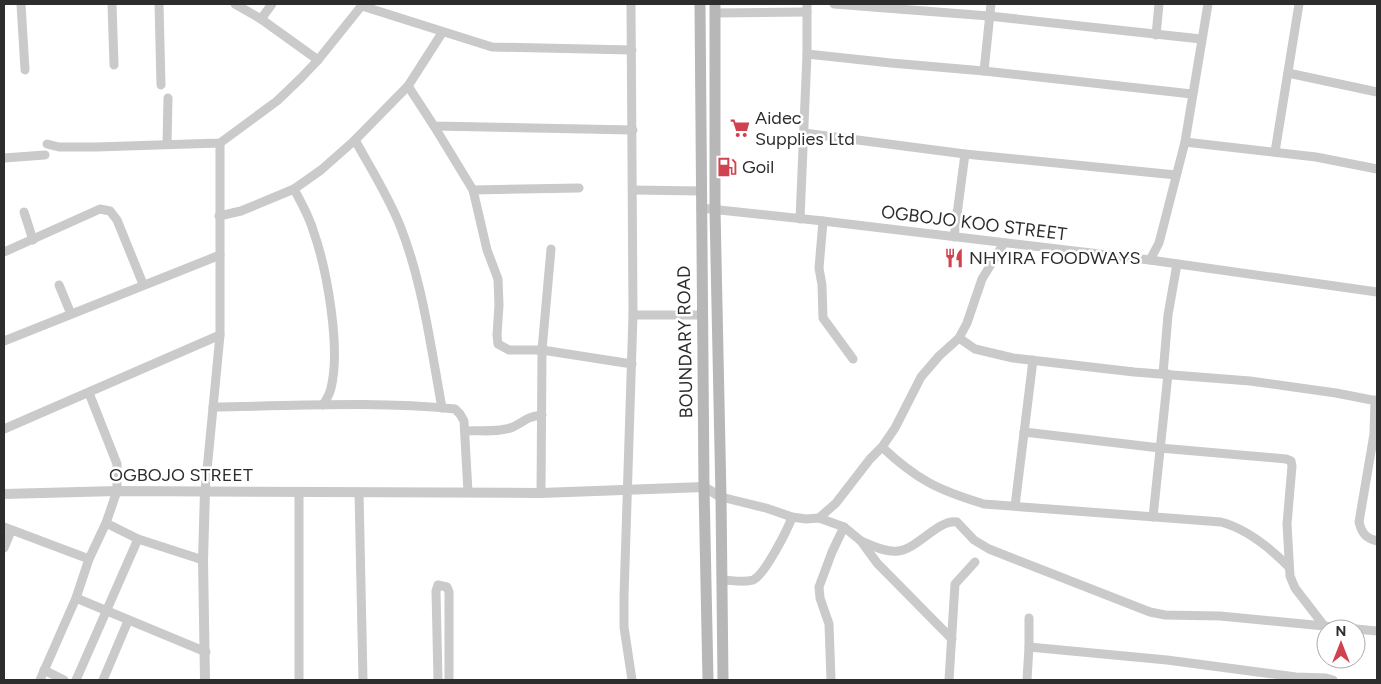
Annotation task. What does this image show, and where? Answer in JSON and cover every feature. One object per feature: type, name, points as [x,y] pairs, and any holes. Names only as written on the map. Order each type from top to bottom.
[{"type":"main road","name":"BOUNDARY ROAD","points":[[700,4],[704,487],[708,680]]},
{"type":"main road","name":"BOUNDARY ROAD","points":[[715,8],[715,210],[723,680]]},
{"type":"street","points":[[21,4],[25,70]]},
{"type":"street","points":[[112,4],[114,65]]},
{"type":"street","points":[[160,4],[161,85]]},
{"type":"street","points":[[235,4],[261,19],[318,60]]},
{"type":"street","points":[[261,19],[272,4]]},
{"type":"street","points":[[631,4],[633,315],[624,626],[632,680]]},
{"type":"street","points":[[834,4],[990,16],[1202,39]]},
{"type":"street","points":[[984,71],[991,4]]},
{"type":"street","points":[[1156,35],[1159,4]]},
{"type":"street","points":[[1150,260],[1159,243],[1185,142],[1208,4]]},
{"type":"street","points":[[1275,152],[1299,4]]},
{"type":"street","points":[[48,144],[59,147],[96,147],[220,143],[277,101],[318,60],[363,5],[492,47],[632,50]]},
{"type":"street","points":[[715,8],[807,8],[807,54],[800,219]]},
{"type":"street","points":[[219,216],[241,211],[294,189],[321,170],[355,140],[408,86],[442,32]]},
{"type":"street","points":[[807,54],[1192,94]]},
{"type":"street","points":[[1288,73],[1377,92]]},
{"type":"street","points":[[408,86],[473,190],[487,250],[498,279],[500,305],[498,344],[508,350],[542,350],[632,364]]},
{"type":"street","points":[[167,144],[168,98]]},
{"type":"street","points":[[434,126],[633,130]]},
{"type":"street","points":[[804,133],[965,154],[1176,174]]},
{"type":"street","points":[[355,140],[387,198],[411,257],[424,312],[442,408]]},
{"type":"street","points":[[1185,142],[1316,157],[1377,169]]},
{"type":"street","points":[[205,680],[203,560],[205,491],[220,336],[220,143]]},
{"type":"street","points":[[954,237],[965,154]]},
{"type":"street","points":[[4,158],[45,155]]},
{"type":"street","points":[[473,190],[579,188]]},
{"type":"street","points":[[294,189],[313,228],[323,261],[332,330],[334,370],[331,391],[323,405]]},
{"type":"street","points":[[633,190],[701,191]]},
{"type":"street","name":"OGBOJO KOO STREET","points":[[701,208],[1150,260],[1377,292]]},
{"type":"street","points":[[4,252],[100,209],[110,211],[117,220],[143,284]]},
{"type":"street","points":[[24,212],[33,240]]},
{"type":"street","points":[[823,221],[819,268],[822,286],[823,318],[854,359]]},
{"type":"street","points":[[819,518],[836,503],[870,459],[882,447],[895,428],[921,377],[939,356],[959,338],[967,323],[982,279],[1004,243]]},
{"type":"street","points":[[541,493],[542,350],[551,249]]},
{"type":"street","points":[[4,341],[143,284],[220,255]]},
{"type":"street","points":[[1153,517],[1160,448],[1168,315],[1177,264]]},
{"type":"street","points":[[59,285],[71,314]]},
{"type":"street","points":[[633,315],[703,315]]},
{"type":"street","points":[[4,429],[220,336]]},
{"type":"street","points":[[959,338],[967,345],[983,352],[1033,360],[1250,381],[1336,393],[1376,401],[1374,434],[1359,522],[1364,534],[1377,541]]},
{"type":"street","points":[[1015,506],[1033,360]]},
{"type":"street","points":[[331,391],[344,405]]},
{"type":"street","points":[[40,680],[76,598],[89,559],[106,524],[117,490],[117,464],[89,393]]},
{"type":"street","points":[[213,407],[344,405],[455,409],[464,421],[468,492]]},
{"type":"street","points":[[465,431],[504,429],[513,427],[529,416],[542,415]]},
{"type":"street","points":[[1024,432],[1160,448],[1286,459],[1291,462],[1287,524],[1288,566],[1290,576],[1296,588],[1319,619]]},
{"type":"street","points":[[882,447],[904,468],[941,490],[984,504],[1228,524],[1241,530],[1275,553],[1288,566]]},
{"type":"street","points":[[704,487],[721,497],[766,508],[792,517],[819,518],[844,527],[860,541],[877,563],[952,639]]},
{"type":"street","name":"OGBOJO STREET","points":[[4,494],[117,490],[541,493],[704,487]]},
{"type":"street","points":[[298,492],[299,680]]},
{"type":"street","points":[[359,492],[362,680]]},
{"type":"street","points":[[722,580],[756,579],[786,533],[792,517]]},
{"type":"street","points":[[860,541],[885,550],[898,552],[917,544],[927,535],[949,522],[957,522],[974,540],[989,549],[1150,612],[1165,615],[1220,616],[1316,626]]},
{"type":"street","points":[[106,524],[138,539],[203,560]]},
{"type":"street","points":[[830,680],[829,624],[820,598],[819,587],[844,527]]},
{"type":"street","points":[[4,548],[7,529],[89,559]]},
{"type":"street","points":[[76,680],[138,539]]},
{"type":"street","points":[[1275,553],[1288,548]]},
{"type":"street","points":[[949,680],[955,584],[974,562]]},
{"type":"street","points":[[438,680],[436,591],[438,585],[443,585],[447,587],[449,592],[449,680]]},
{"type":"street","points":[[76,598],[206,652]]},
{"type":"street","points":[[1027,680],[1029,618]]},
{"type":"street","points":[[103,680],[128,620]]},
{"type":"street","points":[[1029,647],[1167,660],[1333,680]]},
{"type":"street","points":[[44,670],[64,680]]},
{"type":"place","name":"Aidec Supplies Ltd","points":[[740,128]]},
{"type":"place","name":"Goil","points":[[727,167]]},
{"type":"place","name":"NHYIRA FOODWAYS","points":[[954,258]]}]
